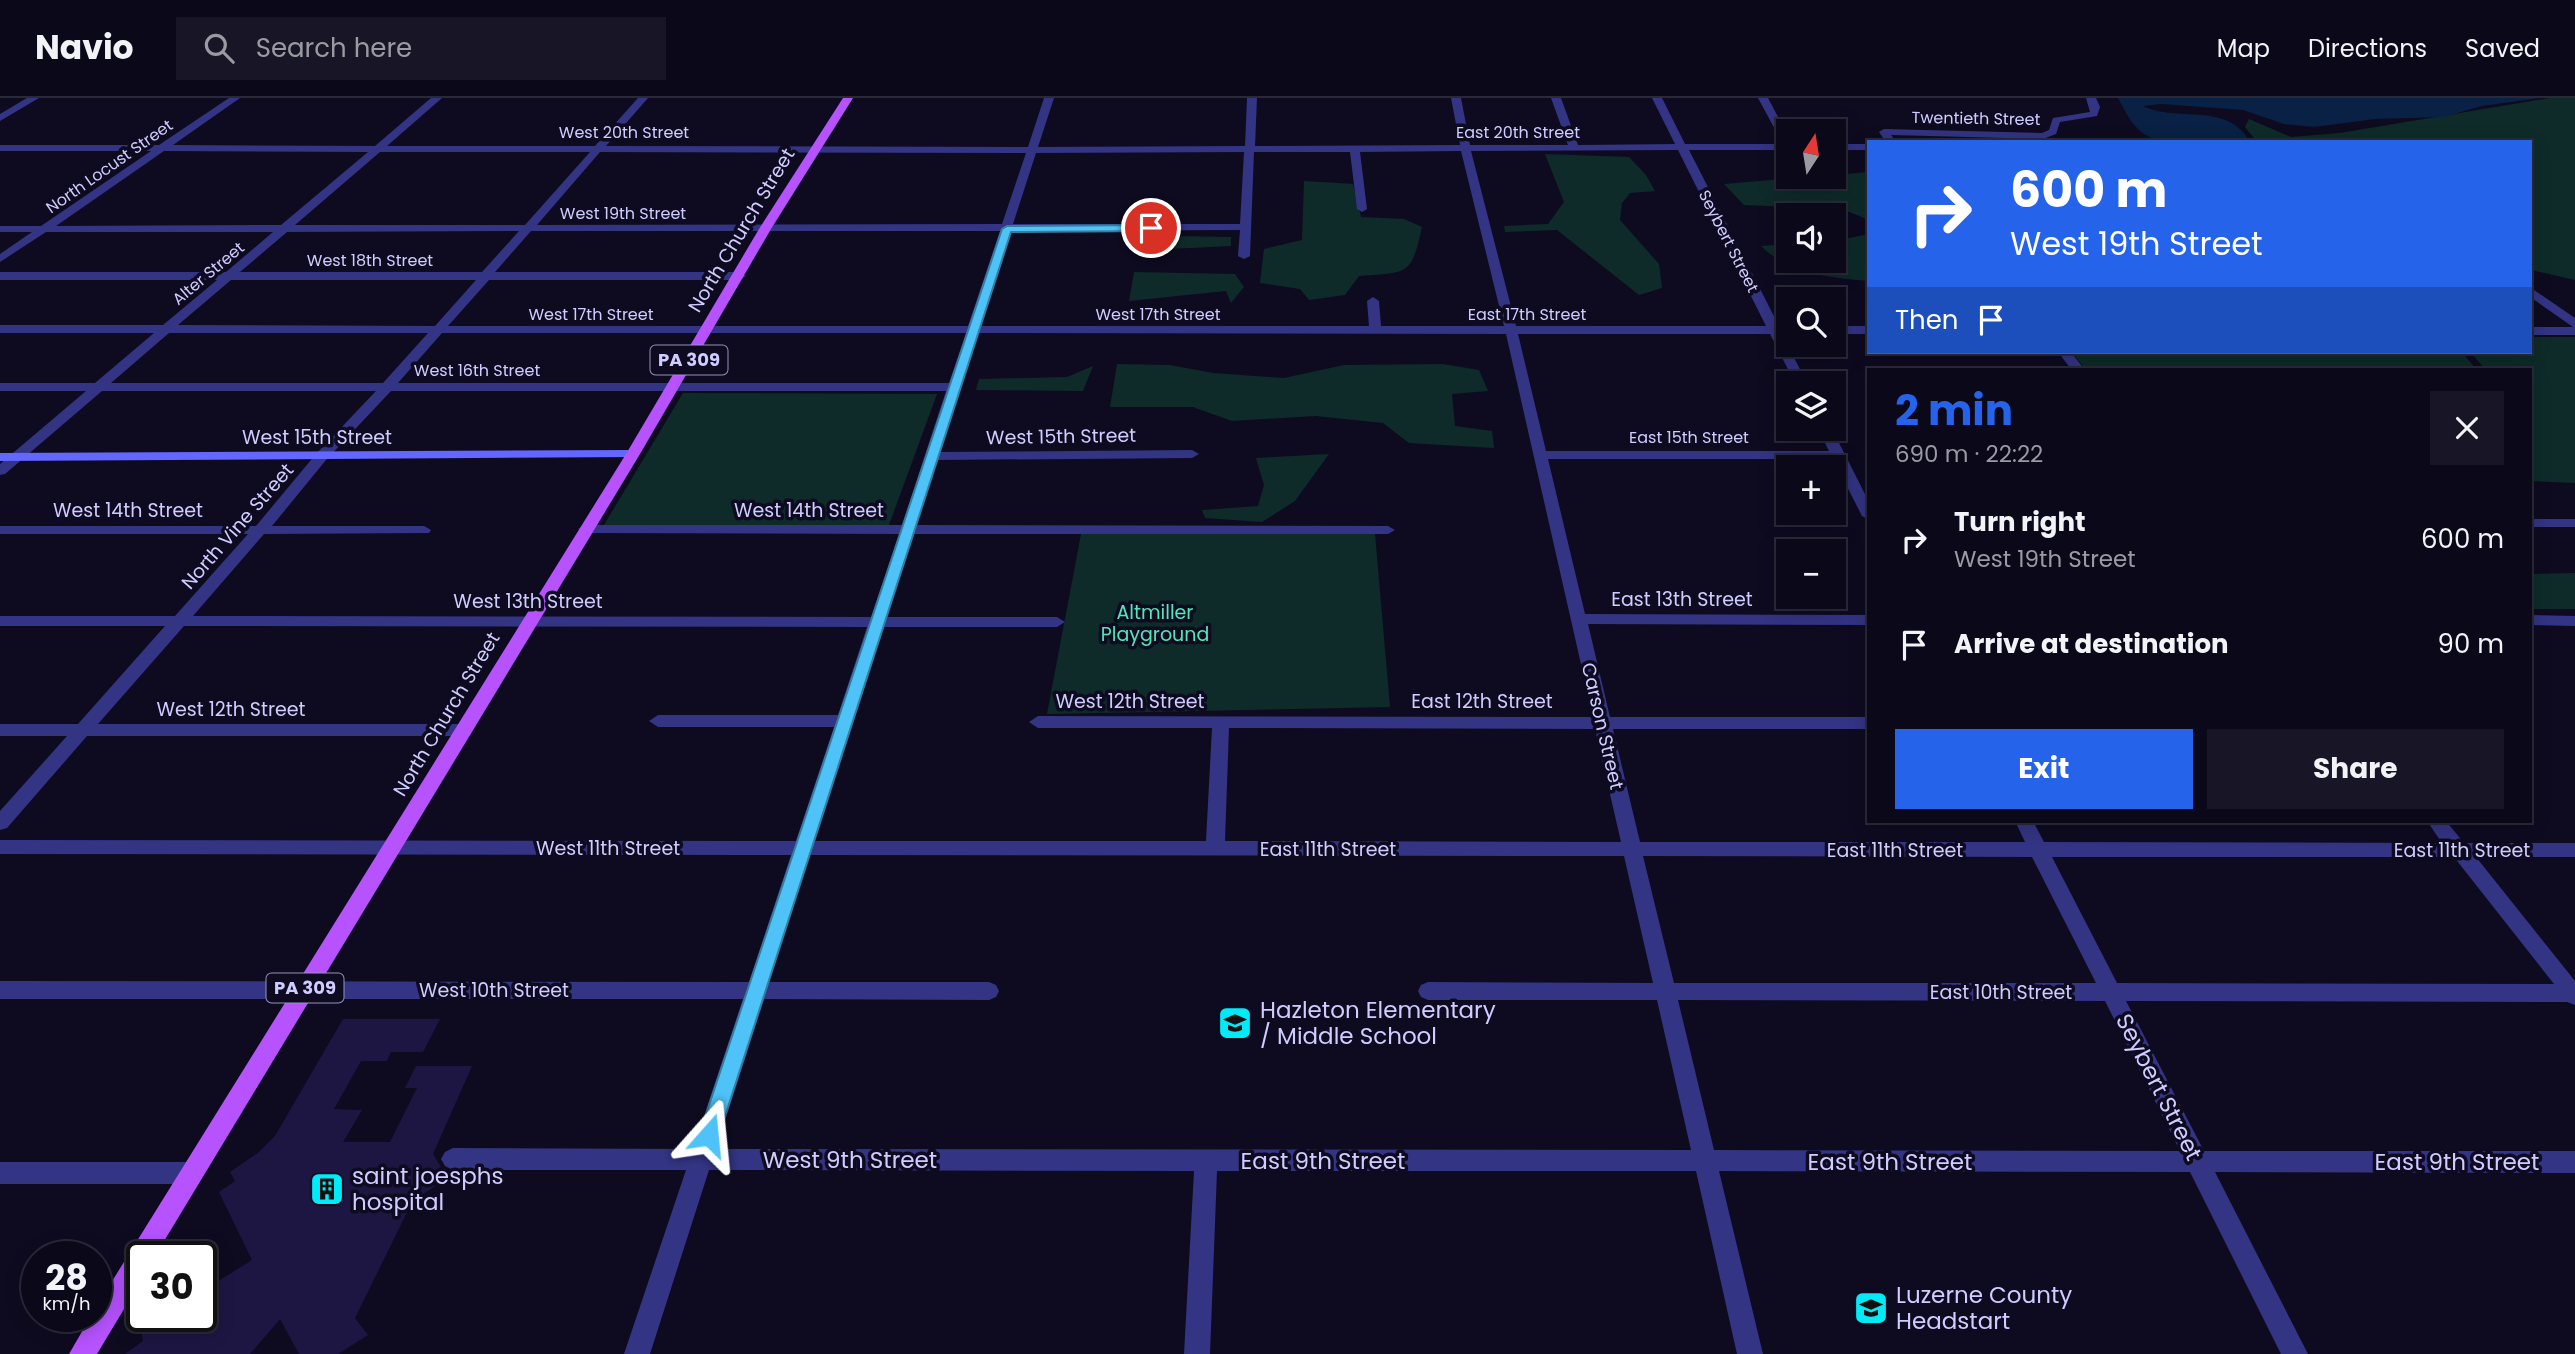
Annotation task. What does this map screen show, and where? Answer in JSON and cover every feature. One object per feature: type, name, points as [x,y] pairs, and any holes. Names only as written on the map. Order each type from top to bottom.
[{"type":"main road","name":"North Church Street","points":[[82,1354],[585,529],[634,454],[765,229],[848,98]]},
{"type":"main road","name":"West 15th Street","points":[[0,457],[634,454]]},
{"type":"street","points":[[0,118],[34,98]]},
{"type":"street","name":"North Locust Street","points":[[0,259],[235,98]]},
{"type":"street","name":"Alter Street","points":[[0,471],[437,98]]},
{"type":"street","name":"North Vine Street","points":[[0,823],[260,530],[321,457],[387,387],[643,98]]},
{"type":"street","points":[[637,1354],[1049,98]]},
{"type":"street","points":[[1244,256],[1252,98]]},
{"type":"street","name":"Carson Street","points":[[1456,98],[1465,148],[1511,330],[1750,1354]]},
{"type":"street","points":[[1556,98],[1574,148]]},
{"type":"street","name":"Seybert Street","points":[[1657,98],[1776,319]]},
{"type":"street","points":[[1763,98],[1776,123]]},
{"type":"street","name":"Twentieth Street","points":[[1890,140],[1884,132],[2043,136],[2053,132],[2056,120],[2094,114],[2095,107],[2091,98]]},
{"type":"street","name":"East 20th Street","points":[[1248,148],[1776,146]]},
{"type":"street","points":[[1846,147],[1867,147]]},
{"type":"street","name":"West 20th Street","points":[[0,148],[1248,148]]},
{"type":"street","points":[[1355,148],[1362,209]]},
{"type":"street","name":"West 19th Street","points":[[0,229],[1246,228]]},
{"type":"street","name":"West 18th Street","points":[[0,276],[740,276]]},
{"type":"street","points":[[2534,294],[2575,324]]},
{"type":"street","points":[[1373,301],[1375,330]]},
{"type":"street","name":"West 17th Street","points":[[0,329],[1265,330]]},
{"type":"street","name":"East 17th Street","points":[[1265,330],[1776,330]]},
{"type":"street","points":[[1846,330],[1867,330]]},
{"type":"street","points":[[2532,331],[2575,331]]},
{"type":"street","points":[[2066,354],[2077,368]]},
{"type":"street","name":"West 16th Street","points":[[0,387],[954,387]]},
{"type":"street","points":[[1831,441],[1838,455]]},
{"type":"street","name":"West 15th Street","points":[[931,456],[1192,454]]},
{"type":"street","name":"East 15th Street","points":[[1540,455],[1776,455]]},
{"type":"street","points":[[1846,471],[1867,512]]},
{"type":"street","points":[[2532,523],[2575,523]]},
{"type":"street","name":"West 14th Street","points":[[585,529],[1388,530]]},
{"type":"street","name":"West 14th Street","points":[[0,530],[424,530]]},
{"type":"street","name":"East 13th Street","points":[[1579,620],[1867,620]]},
{"type":"street","points":[[2532,620],[2575,621]]},
{"type":"street","name":"West 13th Street","points":[[0,621],[1057,622]]},
{"type":"street","points":[[658,721],[845,721]]},
{"type":"street","name":"West 12th Street","points":[[1038,722],[1221,722]]},
{"type":"street","points":[[1215,849],[1221,722]]},
{"type":"street","name":"East 12th Street","points":[[1221,722],[1867,723]]},
{"type":"street","name":"West 12th Street","points":[[0,730],[463,730]]},
{"type":"street","name":"Seybert Street","points":[[2025,823],[2295,1354]]},
{"type":"street","points":[[2438,823],[2574,994]]},
{"type":"street","name":"West 11th Street","points":[[0,847],[1215,849]]},
{"type":"street","name":"East 11th Street","points":[[1215,849],[2575,850]]},
{"type":"street","name":"West 10th Street","points":[[0,989],[989,991]]},
{"type":"street","name":"East 10th Street","points":[[1428,991],[2574,994]]},
{"type":"street","name":"West 9th Street","points":[[453,1159],[1206,1160]]},
{"type":"street","points":[[1197,1354],[1206,1160]]},
{"type":"street","name":"East 9th Street","points":[[1206,1160],[2575,1162]]},
{"type":"street","points":[[0,1172],[192,1173]]},
{"type":"green space","points":[[2550,98],[2575,98],[2575,280],[2532,270],[2532,140],[2255,140],[2245,127],[2249,119],[2291,137],[2340,133]]},
{"type":"green space","points":[[1545,154],[1629,157],[1646,175],[1655,191],[1630,193],[1622,203],[1620,220],[1659,264],[1662,288],[1639,295],[1557,230],[1505,232],[1504,226],[1548,224],[1564,202]]},
{"type":"green space","points":[[1867,172],[1867,219],[1846,211],[1846,203],[1744,205],[1724,184],[1776,180],[1776,189],[1846,189],[1846,174]]},
{"type":"green space","points":[[1304,181],[1353,184],[1361,217],[1404,219],[1422,227],[1410,263],[1398,272],[1359,276],[1345,295],[1309,300],[1300,289],[1260,283],[1264,249],[1302,240]]},
{"type":"green space","points":[[1867,234],[1867,281],[1811,273],[1846,273],[1846,239]]},
{"type":"green space","points":[[1171,236],[1231,237],[1231,246],[1169,249]]},
{"type":"green space","points":[[1776,245],[1776,258],[1772,255],[1761,246]]},
{"type":"green space","points":[[1134,272],[1235,274],[1244,287],[1231,303],[1226,291],[1129,301]]},
{"type":"green space","points":[[2532,337],[2575,337],[2575,483],[2532,481],[2532,368],[2484,368],[2472,354],[2532,354]]},
{"type":"green space","points":[[2074,354],[2464,354],[2475,368],[2084,368]]},
{"type":"green space","points":[[1117,364],[1170,365],[1213,373],[1284,378],[1344,365],[1443,364],[1479,370],[1488,391],[1452,394],[1455,426],[1492,431],[1494,448],[1409,443],[1383,423],[1316,416],[1232,421],[1193,407],[1110,407]]},
{"type":"green space","points":[[1093,366],[1083,391],[976,390],[979,379],[1067,377]]},
{"type":"green space","points":[[683,393],[937,394],[889,525],[604,525]]},
{"type":"green space","points":[[1329,454],[1295,501],[1262,522],[1205,518],[1202,510],[1258,506],[1264,485],[1256,458]]},
{"type":"green space","name":"Altmiller Playground","points":[[1081,534],[1375,534],[1390,707],[1047,714]]},
{"type":"green space","points":[[2575,573],[2575,609],[2532,609],[2532,574]]},
{"type":"water","points":[[2118,98],[2540,98],[2482,106],[2443,117],[2375,119],[2314,127],[2284,124],[2243,110],[2161,104],[2143,106],[2156,111],[2201,115],[2229,121],[2248,140],[2158,140],[2140,131]]},
{"type":"building","name":"saint joesphs hospital","points":[[343,1019],[440,1019],[423,1052],[391,1052],[387,1061],[361,1061],[334,1109],[362,1110],[343,1142],[390,1142],[417,1088],[405,1088],[416,1066],[472,1066],[433,1154],[442,1169],[432,1178],[435,1186],[412,1202],[355,1318],[368,1335],[338,1354],[299,1354],[280,1319],[250,1354],[125,1354],[143,1341],[142,1332],[217,1332],[217,1282],[252,1260],[219,1192],[235,1181],[230,1172],[259,1152],[275,1136]]},
{"type":"place","name":"Hazleton Elementary / Middle School","points":[[1235,1023]]},
{"type":"place","name":"saint joesphs hospital","points":[[327,1189]]},
{"type":"place","name":"Luzerne County Headstart","points":[[1871,1308]]},
{"type":"route","points":[[709,1135],[1007,229],[1151,228]]}]
